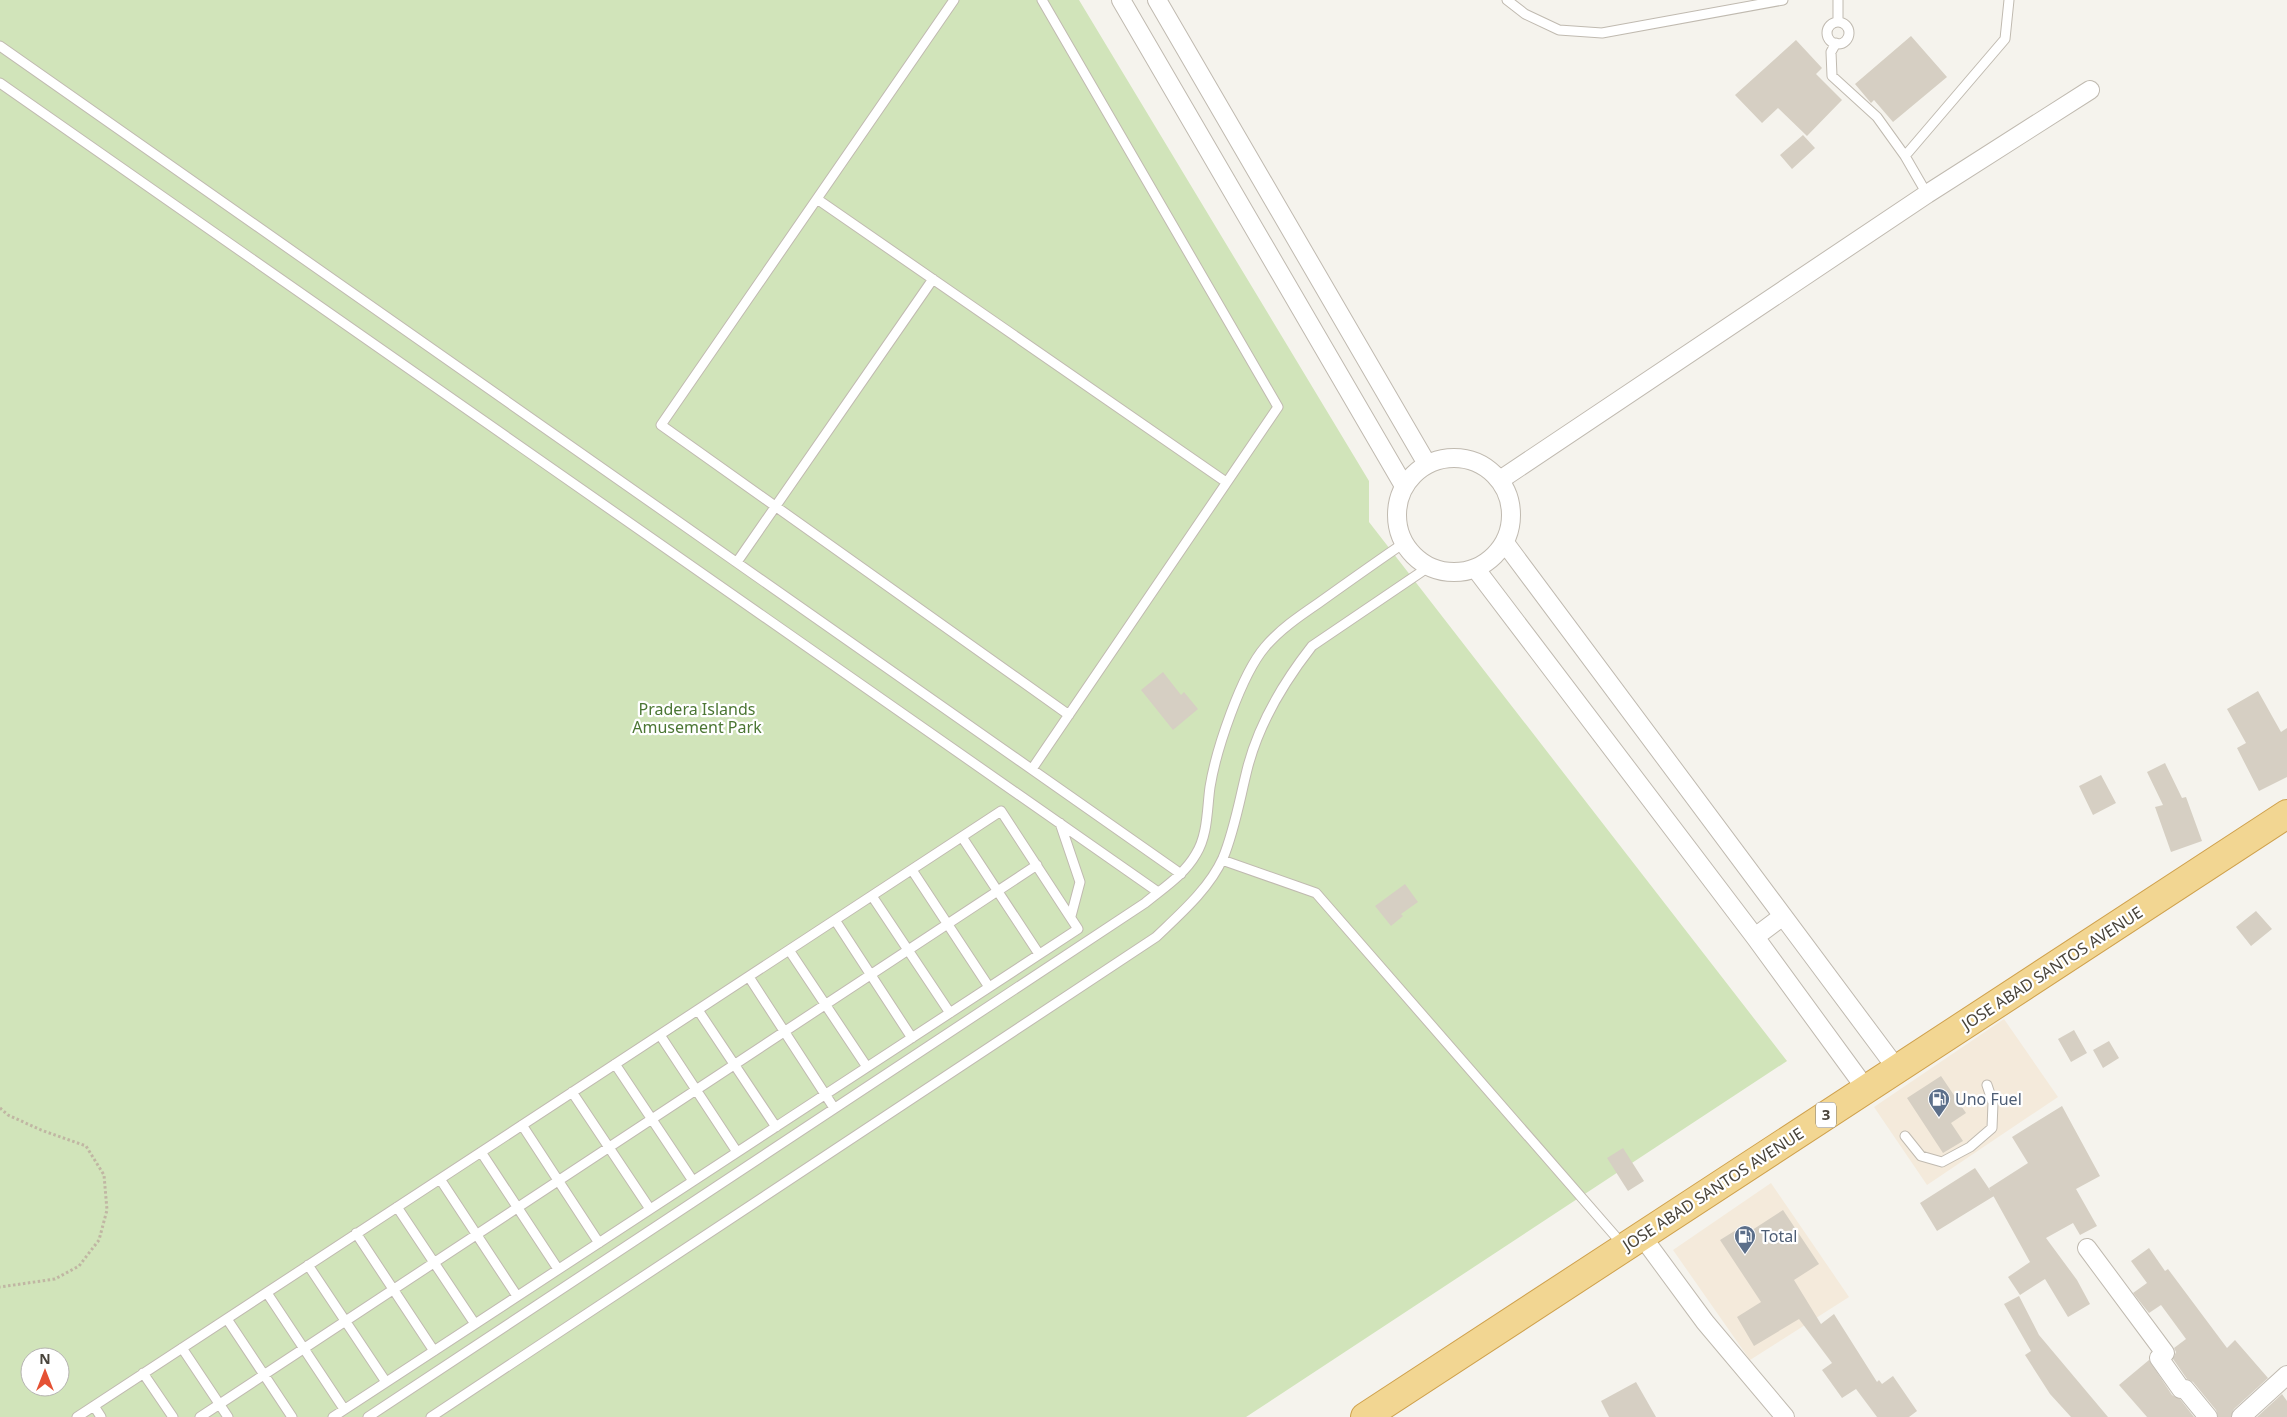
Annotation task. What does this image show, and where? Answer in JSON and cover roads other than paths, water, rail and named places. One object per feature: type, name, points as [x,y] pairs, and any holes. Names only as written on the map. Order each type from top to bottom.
[{"type":"highway","name":"JOSE ABAD SANTOS AVENUE","points":[[1365,1417],[2287,814]]},
{"type":"street","points":[[1121,0],[1404,486]]},
{"type":"street","points":[[1157,0],[1427,464]]},
{"type":"street","points":[[1500,480],[1928,194],[2090,90]]},
{"type":"street","points":[[1458,457],[1474,461],[1489,468],[1500,480],[1508,495],[1512,511],[1511,527],[1504,543],[1497,554],[1475,568],[1458,572],[1440,571],[1410,552],[1404,543],[1397,520],[1398,502],[1404,486],[1414,473],[1427,464],[1442,458],[1458,457]]},
{"type":"street","points":[[1504,543],[1897,1069]]},
{"type":"street","points":[[1475,568],[1755,937],[1866,1089]]},
{"type":"street","points":[[1755,937],[1783,916]]},
{"type":"street","points":[[1633,1241],[1705,1322],[1785,1417]]},
{"type":"street","points":[[2087,1248],[2165,1353],[2159,1358],[2181,1389],[2185,1389],[2208,1417]]},
{"type":"street","points":[[2240,1417],[2287,1375]]},
{"type":"lane","points":[[954,0],[661,426],[1069,715]]},
{"type":"lane","points":[[1032,769],[1278,407],[1042,0]]},
{"type":"lane","points":[[1506,0],[1526,14],[1560,30],[1602,33],[1783,0]]},
{"type":"lane","points":[[1838,0],[1838,22]]},
{"type":"lane","points":[[1905,156],[2005,39],[2009,0]]},
{"type":"lane","points":[[1838,22],[1847,27],[1849,34],[1843,43],[1836,44],[1830,40],[1827,33],[1829,26],[1838,22]]},
{"type":"lane","points":[[1836,44],[1831,52],[1832,76],[1877,117],[1905,156],[1928,194]]},
{"type":"lane","points":[[0,46],[1181,874]]},
{"type":"lane","points":[[0,83],[1158,892]]},
{"type":"lane","points":[[818,198],[1226,482]]},
{"type":"lane","points":[[737,562],[933,279]]},
{"type":"lane","points":[[368,1417],[1145,903],[1181,874],[1198,852],[1206,823],[1210,786],[1217,756],[1243,684],[1264,647],[1292,622],[1404,543]]},
{"type":"lane","points":[[431,1417],[1156,937],[1187,908],[1222,860],[1232,832],[1249,765],[1266,716],[1298,663],[1312,646],[1430,566]]},
{"type":"lane","points":[[77,1417],[1001,811],[1078,928],[333,1417]]},
{"type":"lane","points":[[1060,823],[1080,882],[1071,916]]},
{"type":"lane","points":[[962,837],[1039,954]]},
{"type":"lane","points":[[1222,860],[1316,893],[1633,1241]]},
{"type":"lane","points":[[200,1417],[998,891],[1036,864]]},
{"type":"lane","points":[[912,870],[989,987]]},
{"type":"lane","points":[[872,896],[950,1013]]},
{"type":"lane","points":[[835,920],[912,1038]]},
{"type":"lane","points":[[789,950],[867,1067]]},
{"type":"lane","points":[[749,977],[834,1108]]},
{"type":"lane","points":[[698,1010],[776,1127]]},
{"type":"lane","points":[[660,1035],[737,1152]]},
{"type":"lane","points":[[615,1064],[693,1181]]},
{"type":"lane","points":[[1905,1136],[1921,1156],[1942,1162],[1970,1147],[1992,1128],[1993,1104],[1987,1085]]},
{"type":"lane","points":[[572,1092],[650,1209]]},
{"type":"lane","points":[[522,1125],[599,1242]]},
{"type":"lane","points":[[481,1152],[558,1269]]},
{"type":"lane","points":[[440,1179],[518,1296]]},
{"type":"lane","points":[[398,1207],[475,1324]]},
{"type":"lane","points":[[356,1233],[434,1351]]},
{"type":"lane","points":[[308,1265],[386,1382]]},
{"type":"lane","points":[[267,1292],[344,1409]]},
{"type":"lane","points":[[227,1319],[292,1417]]},
{"type":"lane","points":[[182,1348],[228,1417]]},
{"type":"lane","points":[[144,1373],[173,1417]]},
{"type":"lane","points":[[94,1406],[101,1417]]},
{"type":"place","name":"Uno Fuel","points":[[1939,1118]]},
{"type":"place","name":"Total","points":[[1745,1255]]},
{"type":"park label","name":"Pradera Islands Amusement Park","points":[[697,718]]}]
